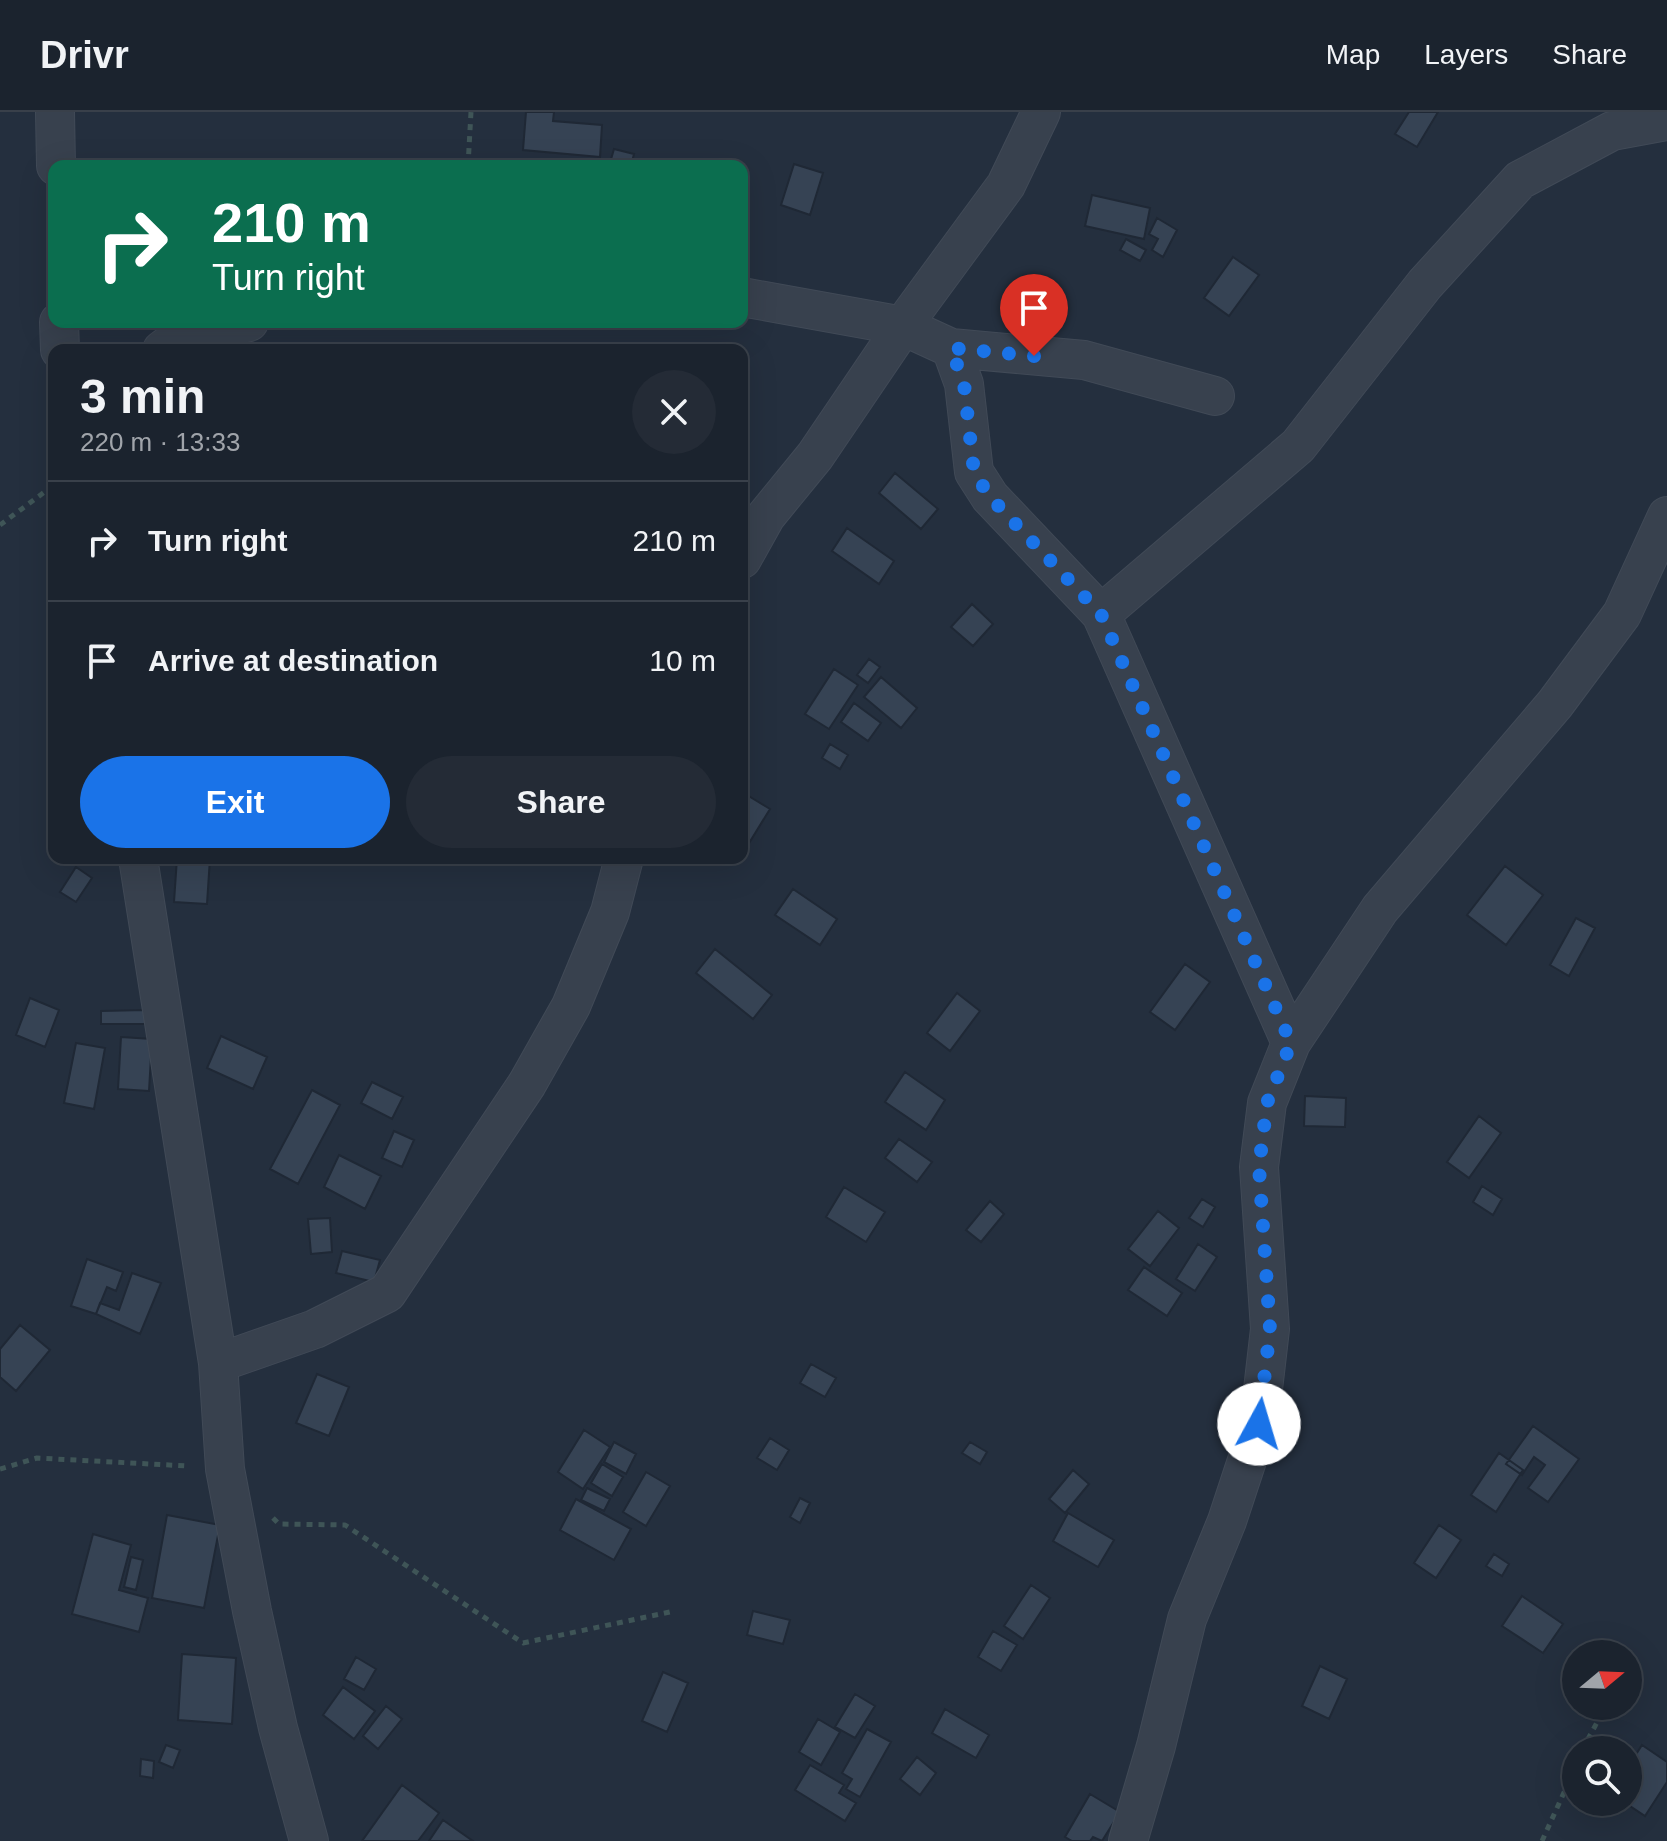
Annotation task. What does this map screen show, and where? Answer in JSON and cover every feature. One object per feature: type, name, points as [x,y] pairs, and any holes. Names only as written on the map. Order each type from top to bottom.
[{"type":"street","points":[[55,112],[56,160]]},
{"type":"street","points":[[748,548],[766,516],[815,456],[903,326],[1006,185],[1041,112]]},
{"type":"street","points":[[1101,614],[1298,446],[1425,284],[1520,180],[1612,131],[1667,121]]},
{"type":"street","points":[[748,298],[903,326],[951,348],[1084,360],[1215,396]]},
{"type":"street","points":[[170,344],[225,328]]},
{"type":"street","points":[[951,348],[964,384],[974,472],[990,497],[1101,614],[1291,1043]]},
{"type":"street","points":[[1128,1841],[1156,1746],[1187,1619],[1227,1521],[1259,1424],[1270,1329],[1259,1167],[1267,1103],[1291,1043],[1380,909],[1555,704],[1622,614],[1667,516]]},
{"type":"street","points":[[139,864],[218,1363],[225,1469],[278,1728],[309,1841]]},
{"type":"street","points":[[218,1363],[315,1329],[387,1293],[527,1084],[571,1006],[610,912],[622,864]]},
{"type":"path","points":[[468,160],[471,112]]},
{"type":"path","points":[[0,525],[48,489]]},
{"type":"path","points":[[0,1469],[37,1458],[225,1469]]},
{"type":"path","points":[[268,1513],[279,1524],[345,1525],[523,1643],[670,1612]]},
{"type":"path","points":[[1542,1841],[1547,1837],[1562,1800]]},
{"type":"building","points":[[526,112],[554,112],[553,121],[602,125],[600,157],[523,150]]},
{"type":"building","points":[[1409,112],[1438,112],[1417,147],[1395,134]]},
{"type":"building","points":[[614,149],[634,154],[632,160],[611,160]]},
{"type":"building","points":[[794,164],[823,173],[810,215],[781,205]]},
{"type":"building","points":[[1092,195],[1150,208],[1144,239],[1085,226]]},
{"type":"building","points":[[1157,218],[1177,230],[1163,257],[1152,250],[1158,239],[1149,234]]},
{"type":"building","points":[[1126,239],[1146,250],[1140,261],[1120,250]]},
{"type":"building","points":[[1233,257],[1259,275],[1229,316],[1204,298]]},
{"type":"building","points":[[895,473],[938,509],[921,529],[879,493]]},
{"type":"building","points":[[847,528],[894,561],[879,584],[832,551]]},
{"type":"building","points":[[972,604],[993,624],[973,646],[951,627]]},
{"type":"building","points":[[869,659],[880,667],[868,683],[857,675]]},
{"type":"building","points":[[834,669],[858,685],[829,729],[805,714]]},
{"type":"building","points":[[881,677],[917,708],[901,728],[864,697]]},
{"type":"building","points":[[854,703],[881,723],[868,741],[841,722]]},
{"type":"building","points":[[830,744],[848,755],[840,769],[822,758]]},
{"type":"building","points":[[748,796],[770,809],[748,845]]},
{"type":"building","points":[[177,864],[210,864],[207,904],[174,902]]},
{"type":"building","points":[[1505,866],[1543,895],[1506,945],[1467,915]]},
{"type":"building","points":[[76,867],[92,878],[76,902],[60,892]]},
{"type":"building","points":[[793,889],[837,919],[820,945],[775,915]]},
{"type":"building","points":[[1576,918],[1595,928],[1569,976],[1550,965]]},
{"type":"building","points":[[715,949],[772,995],[753,1019],[696,973]]},
{"type":"building","points":[[1185,964],[1210,982],[1175,1030],[1150,1012]]},
{"type":"building","points":[[957,993],[980,1011],[950,1051],[927,1033]]},
{"type":"building","points":[[30,998],[59,1010],[45,1047],[16,1035]]},
{"type":"building","points":[[145,1010],[145,1024],[101,1024],[101,1011]]},
{"type":"building","points":[[221,1036],[267,1057],[253,1089],[207,1068]]},
{"type":"building","points":[[121,1037],[152,1039],[149,1091],[118,1089]]},
{"type":"building","points":[[76,1043],[105,1048],[94,1109],[64,1103]]},
{"type":"building","points":[[905,1072],[945,1100],[926,1130],[885,1102]]},
{"type":"building","points":[[372,1082],[403,1097],[392,1119],[361,1103]]},
{"type":"building","points":[[312,1090],[340,1105],[298,1184],[270,1169]]},
{"type":"building","points":[[1305,1096],[1346,1098],[1345,1127],[1304,1126]]},
{"type":"building","points":[[1479,1116],[1501,1133],[1469,1178],[1447,1162]]},
{"type":"building","points":[[394,1131],[414,1140],[402,1167],[382,1158]]},
{"type":"building","points":[[899,1139],[932,1162],[917,1182],[885,1158]]},
{"type":"building","points":[[339,1155],[381,1176],[365,1209],[324,1187]]},
{"type":"building","points":[[1482,1186],[1502,1199],[1493,1215],[1473,1202]]},
{"type":"building","points":[[844,1187],[885,1212],[866,1242],[826,1217]]},
{"type":"building","points":[[1202,1199],[1215,1207],[1203,1227],[1189,1218]]},
{"type":"building","points":[[990,1201],[1004,1214],[981,1242],[966,1230]]},
{"type":"building","points":[[1158,1211],[1179,1228],[1150,1266],[1128,1249]]},
{"type":"building","points":[[330,1218],[332,1252],[311,1254],[308,1219]]},
{"type":"building","points":[[1198,1244],[1217,1257],[1195,1291],[1176,1279]]},
{"type":"building","points":[[342,1251],[380,1260],[374,1282],[336,1273]]},
{"type":"building","points":[[87,1259],[123,1272],[116,1291],[107,1287],[96,1314],[71,1306]]},
{"type":"building","points":[[1144,1267],[1182,1293],[1167,1316],[1128,1290]]},
{"type":"building","points":[[132,1273],[161,1283],[140,1334],[96,1314],[100,1303],[119,1310]]},
{"type":"building","points":[[20,1325],[50,1350],[16,1391],[0,1377],[0,1349]]},
{"type":"building","points":[[811,1364],[836,1378],[825,1397],[800,1383]]},
{"type":"building","points":[[317,1374],[349,1387],[329,1436],[296,1423]]},
{"type":"building","points":[[1533,1426],[1579,1459],[1548,1502],[1528,1488],[1545,1465],[1534,1457],[1522,1475],[1506,1464]]},
{"type":"building","points":[[584,1430],[610,1447],[583,1489],[558,1472]]},
{"type":"building","points":[[770,1438],[789,1450],[777,1470],[757,1458]]},
{"type":"building","points":[[614,1442],[636,1454],[626,1474],[604,1462]]},
{"type":"building","points":[[970,1442],[987,1452],[980,1464],[962,1453]]},
{"type":"building","points":[[1499,1453],[1523,1470],[1496,1512],[1471,1495]]},
{"type":"building","points":[[602,1464],[623,1477],[612,1496],[591,1483]]},
{"type":"building","points":[[1073,1470],[1089,1484],[1065,1513],[1049,1499]]},
{"type":"building","points":[[646,1472],[670,1486],[646,1526],[623,1512]]},
{"type":"building","points":[[587,1488],[610,1499],[604,1511],[581,1500]]},
{"type":"building","points":[[800,1498],[810,1503],[800,1523],[790,1517]]},
{"type":"building","points":[[576,1499],[631,1529],[614,1560],[560,1530]]},
{"type":"building","points":[[1068,1513],[1114,1540],[1098,1567],[1053,1541]]},
{"type":"building","points":[[167,1515],[220,1525],[204,1608],[152,1598]]},
{"type":"building","points":[[1439,1525],[1461,1540],[1436,1578],[1414,1563]]},
{"type":"building","points":[[93,1534],[131,1545],[119,1590],[148,1598],[139,1632],[72,1614]]},
{"type":"building","points":[[1494,1554],[1509,1564],[1502,1576],[1486,1566]]},
{"type":"building","points":[[131,1557],[143,1560],[136,1590],[124,1587]]},
{"type":"building","points":[[1031,1585],[1050,1598],[1023,1639],[1004,1626]]},
{"type":"building","points":[[1522,1596],[1563,1624],[1543,1653],[1502,1626]]},
{"type":"building","points":[[753,1611],[790,1620],[783,1644],[747,1635]]},
{"type":"building","points":[[993,1631],[1017,1645],[1001,1671],[978,1657]]},
{"type":"building","points":[[182,1654],[236,1658],[232,1724],[178,1720]]},
{"type":"building","points":[[356,1657],[376,1669],[364,1690],[344,1679]]},
{"type":"building","points":[[1320,1666],[1347,1679],[1329,1719],[1302,1706]]},
{"type":"building","points":[[663,1672],[688,1683],[667,1732],[642,1721]]},
{"type":"building","points":[[343,1687],[375,1711],[354,1739],[323,1715]]},
{"type":"building","points":[[855,1694],[875,1706],[855,1738],[835,1727]]},
{"type":"building","points":[[386,1706],[402,1719],[378,1749],[363,1736]]},
{"type":"building","points":[[945,1709],[989,1735],[976,1758],[932,1733]]},
{"type":"building","points":[[818,1719],[840,1732],[821,1765],[799,1752]]},
{"type":"building","points":[[867,1729],[891,1742],[860,1797],[846,1789],[852,1779],[842,1773]]},
{"type":"building","points":[[166,1745],[180,1750],[173,1768],[159,1762]]},
{"type":"building","points":[[1642,1745],[1667,1762],[1667,1782],[1645,1816],[1642,1814]]},
{"type":"building","points":[[917,1757],[936,1773],[920,1795],[900,1779]]},
{"type":"building","points":[[141,1759],[154,1761],[153,1778],[140,1776]]},
{"type":"building","points":[[810,1765],[844,1785],[839,1793],[856,1803],[845,1821],[795,1790]]},
{"type":"building","points":[[402,1785],[439,1813],[418,1841],[362,1841]]},
{"type":"building","points":[[1090,1794],[1120,1812],[1102,1841],[1093,1837],[1090,1841],[1072,1841],[1065,1837]]},
{"type":"building","points":[[443,1820],[473,1841],[429,1841]]},
{"type":"route","points":[[1034,356],[951,348],[964,384],[974,472],[990,497],[1101,614],[1291,1043],[1267,1103],[1259,1167],[1270,1329],[1259,1424]]}]
